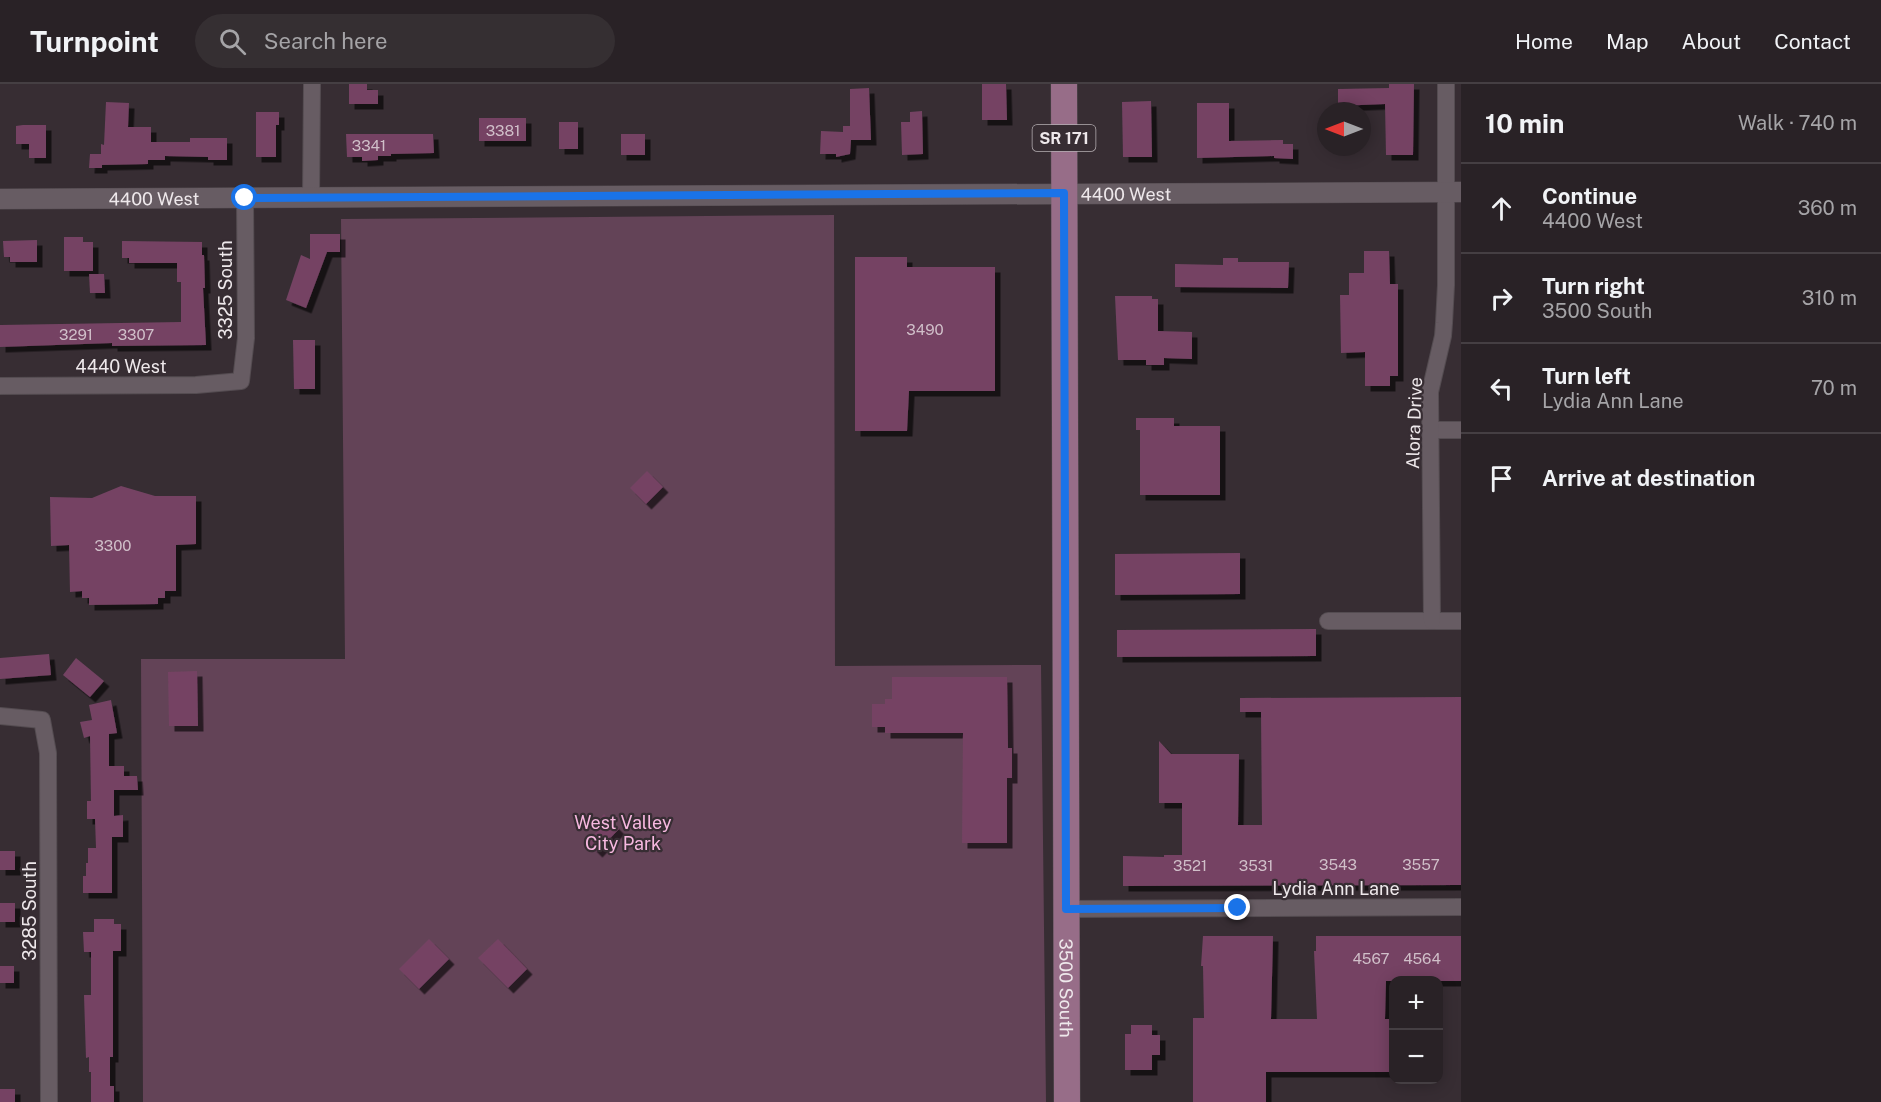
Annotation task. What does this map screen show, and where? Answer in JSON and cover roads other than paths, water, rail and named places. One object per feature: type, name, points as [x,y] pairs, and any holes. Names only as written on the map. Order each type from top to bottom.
[{"type":"main road","name":"3500 South","points":[[1064,84],[1067,1102]]},
{"type":"street","points":[[311,198],[312,84]]},
{"type":"street","name":"Alora Drive","points":[[1432,621],[1431,385],[1454,285],[1454,192],[1446,84]]},
{"type":"street","name":"4400 West","points":[[0,199],[1454,192]]},
{"type":"street","name":"3325 South","points":[[241,381],[246,338],[245,198]]},
{"type":"street","name":"4440 West","points":[[0,386],[196,385],[241,381]]},
{"type":"street","points":[[1431,430],[1461,430]]},
{"type":"street","points":[[1328,621],[1461,621]]},
{"type":"street","name":"3285 South","points":[[0,716],[42,720],[48,753],[49,1102]]},
{"type":"street","name":"Lydia Ann Lane","points":[[1066,909],[1461,907]]},
{"type":"park label","name":"West Valley City Park","points":[[623,832]]}]
